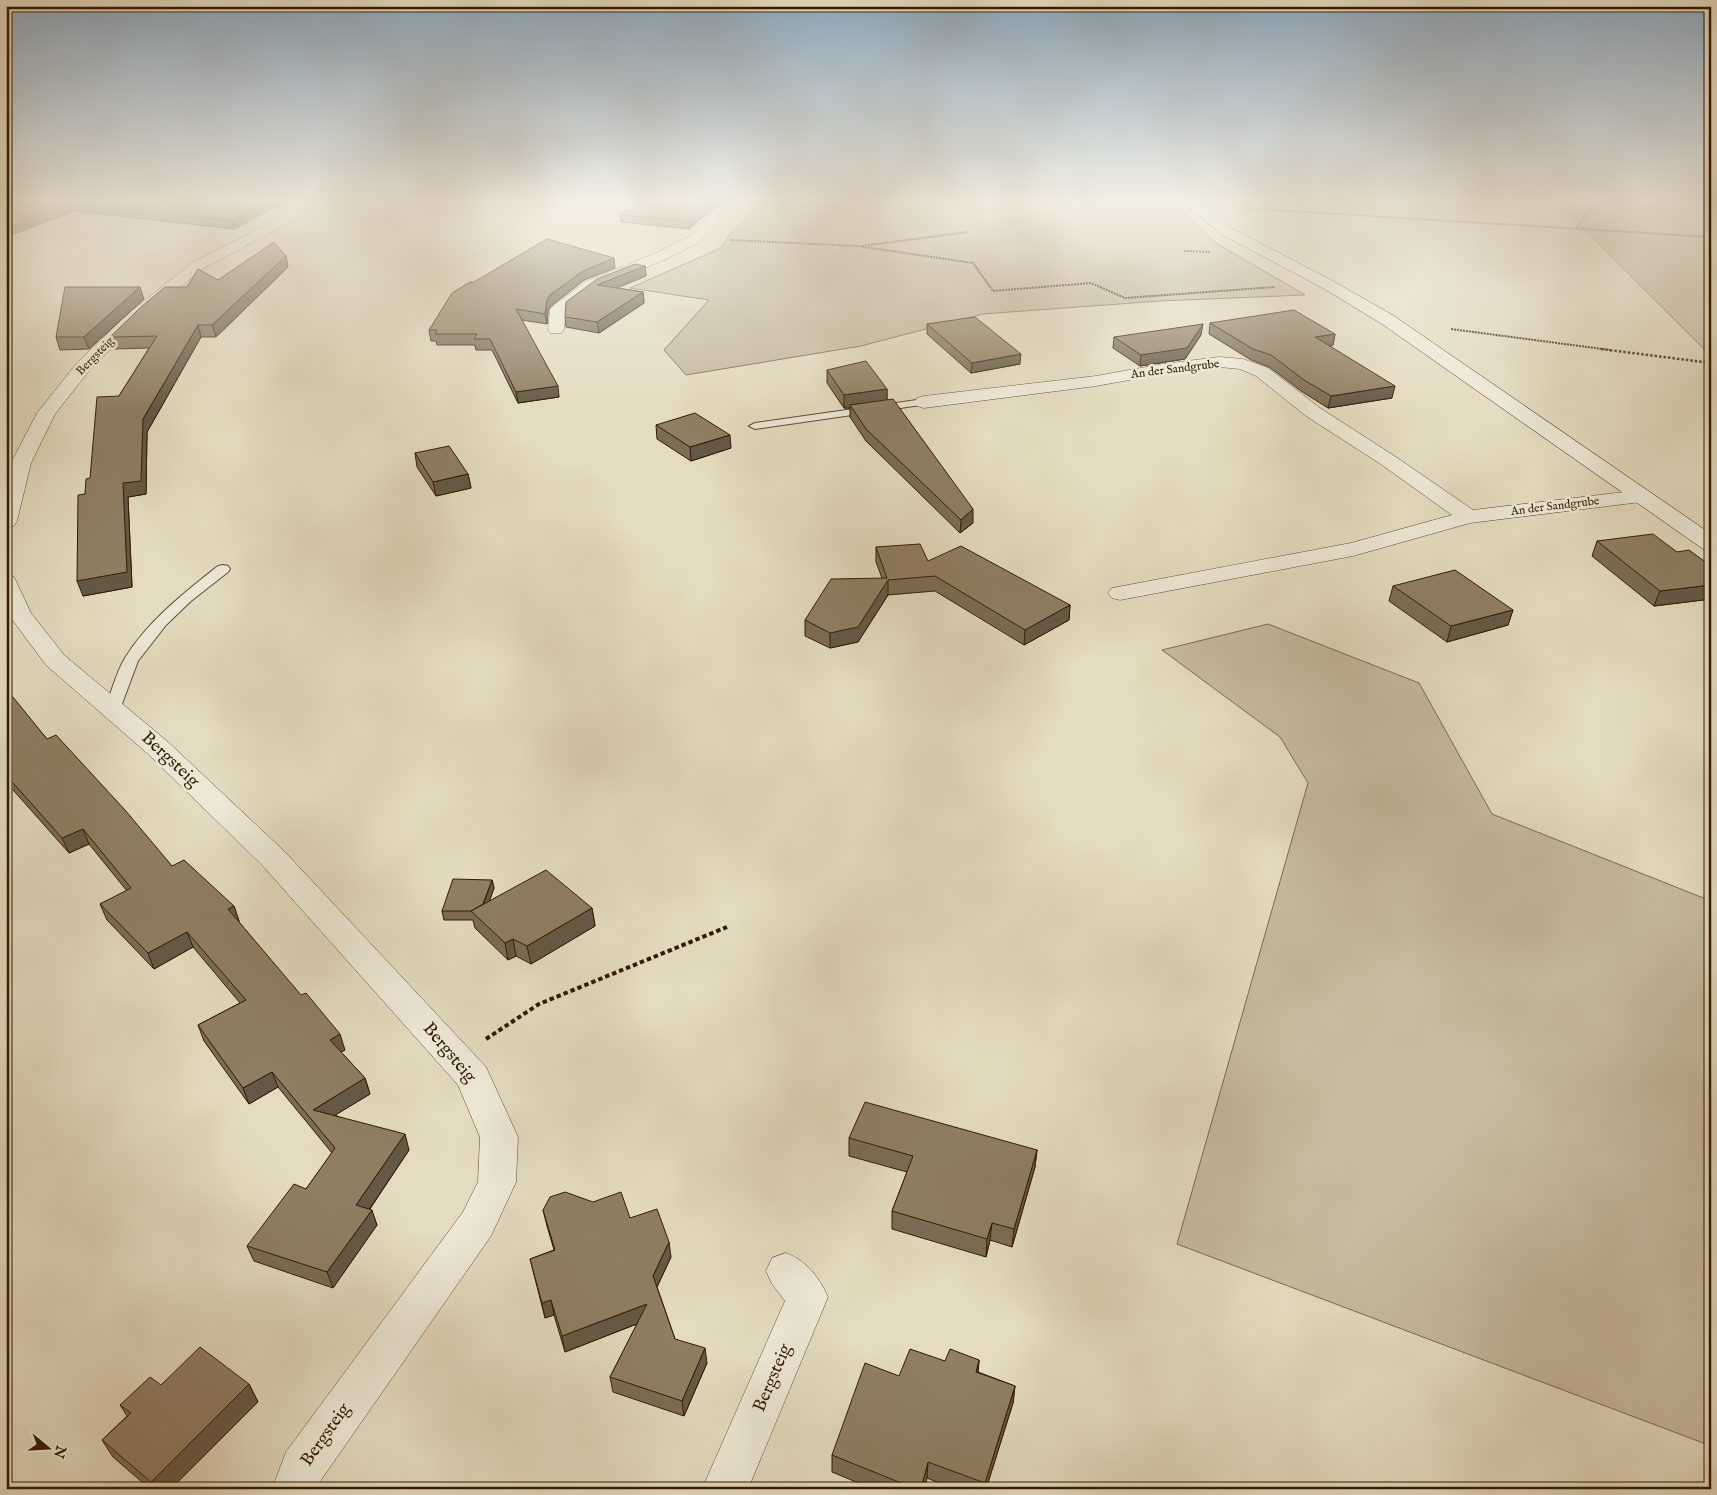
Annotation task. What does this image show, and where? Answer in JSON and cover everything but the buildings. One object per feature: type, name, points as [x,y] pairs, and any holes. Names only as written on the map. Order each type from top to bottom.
[{"type":"street","name":"Bergsteig","points":[[6,521],[21,463],[46,413],[83,367],[136,315],[192,270]]},
{"type":"street","points":[[550,300],[628,270]]},
{"type":"street","points":[[1300,270],[1388,320],[1711,544]]},
{"type":"street","points":[[556,329],[558,310],[591,285]]},
{"type":"street","name":"An der Sandgrube","points":[[924,402],[1096,381],[1162,369],[1220,362],[1243,364],[1262,372],[1313,412],[1389,461],[1469,517]]},
{"type":"street","name":"An der Sandgrube","points":[[1120,593],[1353,549],[1469,517],[1641,496]]},
{"type":"street","name":"Bergsteig","points":[[6,582],[20,614],[55,660],[158,748],[273,858],[473,1077],[499,1137],[497,1182],[477,1224],[302,1468],[295,1489]]},
{"type":"street","name":"Bergsteig","points":[[725,1489],[807,1297],[786,1271]]},
{"type":"lane","points":[[755,426],[924,402]]},
{"type":"lane","points":[[113,709],[131,660],[137,652],[161,622],[186,598],[223,569]]},
{"type":"path","points":[[978,270],[993,291],[1091,283],[1124,298],[1327,284]]},
{"type":"path","points":[[1388,320],[1711,363]]},
{"type":"path","points":[[456,1058],[540,1004],[727,927]]},
{"type":"shaded area","points":[[671,270],[1262,270],[1305,295],[1160,301],[983,314],[861,346],[686,375],[664,350],[709,300],[630,288]]},
{"type":"shaded area","points":[[1625,270],[1711,270],[1711,356]]},
{"type":"shaded area","points":[[1268,624],[1419,683],[1492,814],[1711,901],[1711,1446],[1177,1244],[1308,783],[1280,737],[1162,650]]}]
